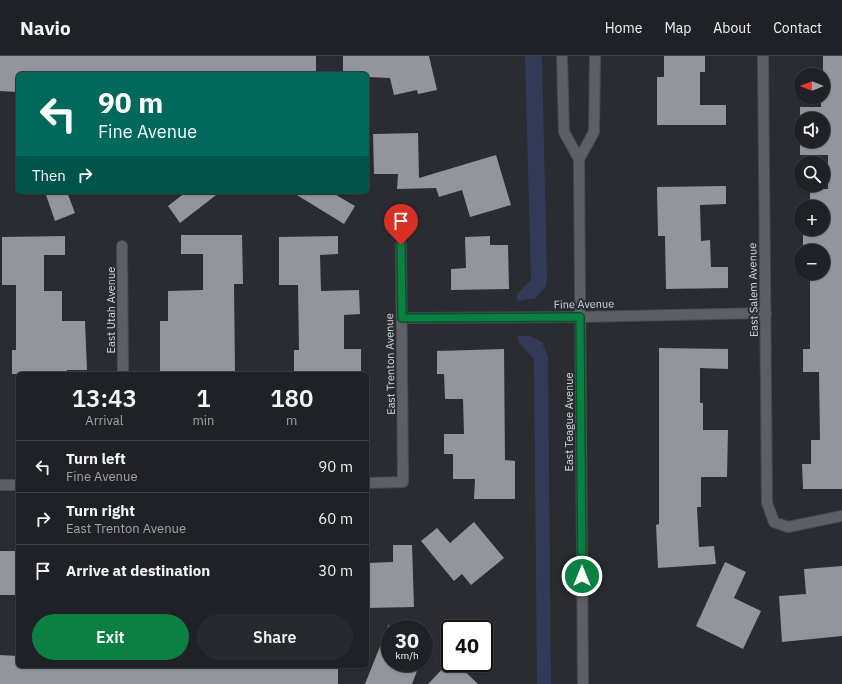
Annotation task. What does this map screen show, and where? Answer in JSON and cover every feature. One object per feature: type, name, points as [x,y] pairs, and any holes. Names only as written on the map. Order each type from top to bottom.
[{"type":"street","name":"East Teague Avenue","points":[[562,56],[564,132],[578,159],[583,684]]},
{"type":"street","points":[[578,159],[594,132],[595,56]]},
{"type":"street","name":"East Salem Avenue","points":[[763,56],[767,503],[774,522],[788,526],[842,516]]},
{"type":"street","name":"East Trenton Avenue","points":[[369,483],[403,482],[401,245]]},
{"type":"street","name":"East Utah Avenue","points":[[122,246],[123,372]]},
{"type":"street","name":"Fine Avenue","points":[[402,318],[580,317],[766,313]]},
{"type":"street","points":[[0,485],[16,485]]},
{"type":"shaded area","points":[[525,56],[542,56],[547,278],[546,286],[536,298],[517,301],[517,294],[531,280]]},
{"type":"shaded area","points":[[518,336],[530,336],[542,342],[548,357],[551,684],[537,684],[534,359],[519,343]]},
{"type":"building","points":[[0,56],[316,56],[316,72],[16,72],[16,92],[0,91]]},
{"type":"building","points":[[343,56],[429,56],[437,90],[418,94],[417,90],[394,95],[390,78],[369,77],[369,72],[343,72]]},
{"type":"building","points":[[664,56],[705,56],[705,72],[700,72],[700,105],[726,105],[726,125],[657,125],[657,77],[664,77]]},
{"type":"building","points":[[823,56],[842,56],[842,489],[803,489],[802,464],[811,464],[811,440],[820,440],[819,372],[803,372],[803,349],[810,349],[810,280],[830,280],[830,244],[803,244],[803,236],[830,236],[830,200],[810,200],[810,192],[830,192],[830,156],[800,155],[800,148],[830,148],[830,112],[800,112],[800,107],[821,107],[821,104],[830,104],[830,68],[823,68]]},
{"type":"building","points":[[418,133],[419,178],[496,155],[511,205],[470,217],[462,190],[439,197],[436,188],[397,189],[398,174],[374,174],[373,134]]},
{"type":"building","points":[[726,186],[726,204],[700,205],[701,241],[710,240],[711,267],[728,267],[728,288],[666,289],[665,236],[658,236],[657,187]]},
{"type":"building","points":[[46,194],[68,194],[75,213],[55,221]]},
{"type":"building","points":[[183,194],[217,194],[180,223],[168,206]]},
{"type":"building","points":[[295,194],[334,194],[355,206],[344,224]]},
{"type":"building","points":[[181,235],[242,235],[243,284],[234,284],[235,372],[160,371],[160,321],[168,321],[168,291],[203,290],[203,254],[181,254]]},
{"type":"building","points":[[65,236],[65,255],[44,255],[44,291],[62,291],[62,321],[85,321],[87,370],[67,370],[67,372],[16,372],[16,374],[12,374],[12,350],[16,350],[16,285],[2,285],[2,237]]},
{"type":"building","points":[[338,236],[338,254],[320,255],[321,291],[359,290],[360,314],[344,315],[344,349],[361,349],[361,372],[294,372],[294,350],[299,350],[298,285],[279,285],[279,237]]},
{"type":"building","points":[[490,236],[490,245],[508,245],[509,289],[451,290],[451,269],[466,268],[465,237]]},
{"type":"building","points":[[659,348],[728,349],[728,369],[700,368],[700,403],[703,403],[703,430],[728,430],[727,477],[701,477],[701,507],[697,507],[699,547],[714,546],[716,564],[658,568],[656,525],[659,524]]},
{"type":"building","points":[[504,349],[505,460],[515,461],[515,499],[474,499],[475,479],[453,479],[453,454],[444,454],[444,434],[464,434],[463,399],[445,399],[444,374],[437,374],[437,351]]},
{"type":"building","points":[[474,522],[504,558],[471,585],[462,574],[454,581],[421,541],[437,528],[450,543]]},
{"type":"building","points":[[393,545],[412,545],[414,607],[369,608],[369,563],[393,562]]},
{"type":"building","points":[[0,551],[16,551],[16,595],[0,595]]},
{"type":"building","points":[[725,562],[746,572],[734,598],[761,611],[743,649],[696,626]]},
{"type":"building","points":[[842,566],[842,636],[782,642],[779,596],[806,594],[804,569]]},
{"type":"building","points":[[381,644],[381,672],[417,672],[412,684],[365,684]]},
{"type":"building","points":[[0,655],[16,656],[16,668],[338,668],[338,684],[0,684]]},
{"type":"building","points":[[441,670],[441,672],[465,672],[478,684],[428,684]]},
{"type":"route","points":[[401,245],[402,318],[580,317],[582,576]]}]
